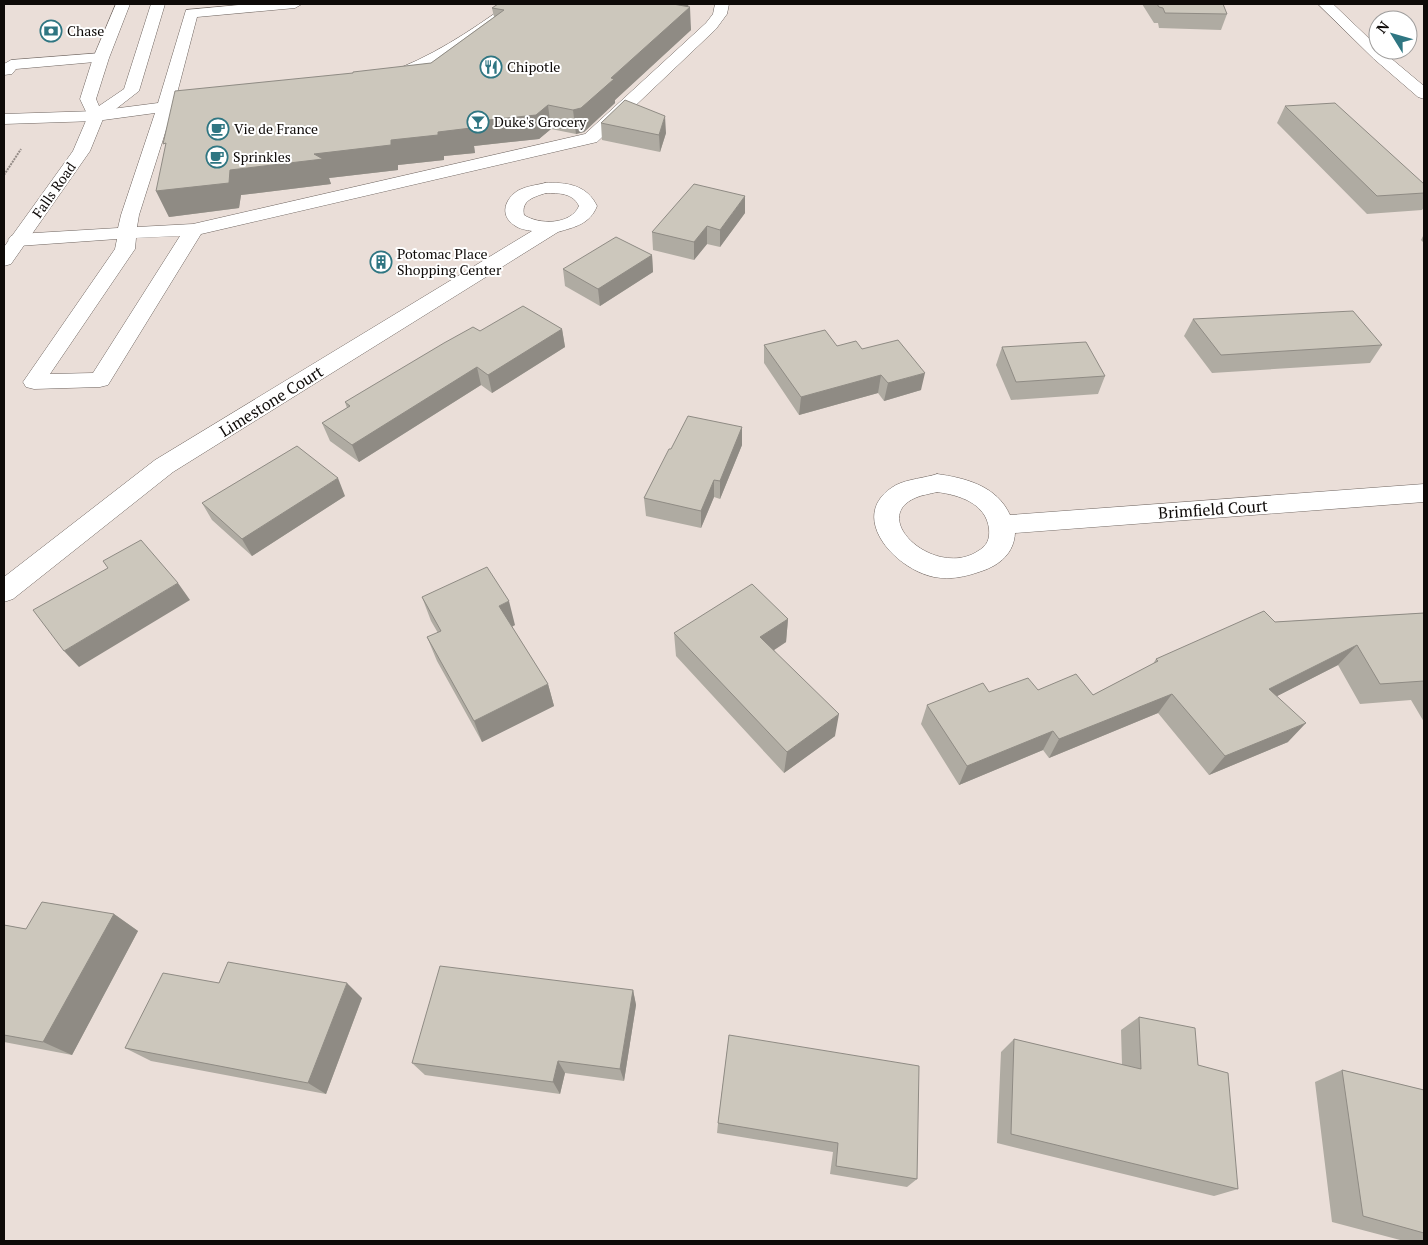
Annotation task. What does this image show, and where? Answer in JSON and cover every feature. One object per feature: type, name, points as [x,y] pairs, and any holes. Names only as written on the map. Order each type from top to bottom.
[{"type":"street","points":[[96,116],[88,99],[100,58],[123,4]]},
{"type":"street","points":[[96,116],[131,91],[158,4]]},
{"type":"street","points":[[193,230],[185,246],[100,380],[34,382],[125,249],[130,215],[165,106],[191,13],[295,4]]},
{"type":"street","points":[[377,81],[434,59],[467,41],[517,4]]},
{"type":"street","points":[[18,240],[193,230],[591,138],[711,26],[720,14],[722,4]]},
{"type":"street","points":[[1325,4],[1379,56],[1424,94]]},
{"type":"street","points":[[5,74],[11,65],[100,58]]},
{"type":"street","points":[[4,119],[96,116],[228,99]]},
{"type":"street","name":"Falls Road","points":[[4,260],[82,151],[96,116]]},
{"type":"street","name":"Limestone Court","points":[[4,592],[164,466],[552,228]]},
{"type":"street","points":[[937,483],[955,485],[972,491],[986,500],[997,512],[1002,525],[1002,538],[997,551],[986,560],[971,567],[952,569],[933,566],[915,560],[890,537],[886,523],[887,510],[894,499],[905,490],[920,485],[937,483]]},
{"type":"street","name":"Brimfield Court","points":[[1002,525],[1424,493]]},
{"type":"building","points":[[498,4],[673,4],[690,7],[611,78],[614,79],[581,108],[573,110],[548,105],[536,115],[469,122],[471,128],[438,132],[438,135],[391,140],[391,145],[314,154],[323,159],[230,170],[229,183],[156,191],[166,143],[163,144],[175,91],[431,63],[504,10],[492,8]]},
{"type":"building","points":[[1157,4],[1223,4],[1227,14],[1165,13],[1163,8]]},
{"type":"building","points":[[625,100],[665,116],[659,135],[601,123]]},
{"type":"building","points":[[1335,103],[1424,184],[1424,193],[1377,196],[1285,106]]},
{"type":"building","points":[[694,184],[745,196],[720,230],[707,226],[694,242],[652,232]]},
{"type":"building","points":[[616,237],[652,255],[598,289],[563,269]]},
{"type":"building","points":[[523,306],[562,329],[488,375],[477,367],[352,445],[322,423],[350,406],[345,402],[444,343],[473,327],[480,331]]},
{"type":"building","points":[[1353,311],[1382,345],[1221,355],[1193,319]]},
{"type":"building","points":[[825,330],[837,346],[856,341],[862,349],[898,340],[925,373],[888,383],[881,375],[801,397],[764,345]]},
{"type":"building","points":[[1086,342],[1105,376],[1016,382],[1002,347]]},
{"type":"building","points":[[688,416],[742,427],[720,481],[714,480],[701,511],[644,498]]},
{"type":"building","points":[[297,446],[338,478],[242,539],[202,503]]},
{"type":"building","points":[[141,540],[178,583],[64,651],[33,610],[108,568],[103,561]]},
{"type":"building","points":[[487,567],[509,601],[499,606],[548,684],[474,721],[427,637],[441,631],[422,597]]},
{"type":"building","points":[[752,584],[788,619],[760,637],[839,714],[787,752],[674,633]]},
{"type":"building","points":[[1264,611],[1275,622],[1424,613],[1424,681],[1380,684],[1357,645],[1269,689],[1306,723],[1225,756],[1172,694],[1059,739],[1053,731],[967,766],[927,705],[983,683],[989,692],[1028,678],[1038,690],[1076,674],[1093,695],[1158,661],[1156,659]]},
{"type":"building","points":[[42,902],[114,914],[43,1042],[4,1035],[4,925],[26,929]]},
{"type":"building","points":[[228,962],[347,983],[308,1083],[125,1048],[163,973],[219,983]]},
{"type":"building","points":[[440,966],[633,990],[620,1069],[558,1061],[553,1082],[412,1063]]},
{"type":"building","points":[[1139,1017],[1195,1028],[1198,1065],[1228,1073],[1238,1189],[1011,1134],[1014,1039],[1141,1069]]},
{"type":"building","points":[[729,1035],[919,1066],[917,1179],[836,1166],[838,1143],[718,1123]]},
{"type":"building","points":[[1342,1070],[1424,1090],[1424,1233],[1363,1216]]},
{"type":"place","name":"Chase","points":[[51,31]]},
{"type":"place","name":"Chipotle","points":[[491,67]]},
{"type":"place","name":"Duke's Grocery","points":[[478,122]]},
{"type":"place","name":"Vie de France","points":[[218,129]]},
{"type":"place","name":"Sprinkles","points":[[217,157]]},
{"type":"place","name":"Potomac Place Shopping Center","points":[[381,262]]}]
